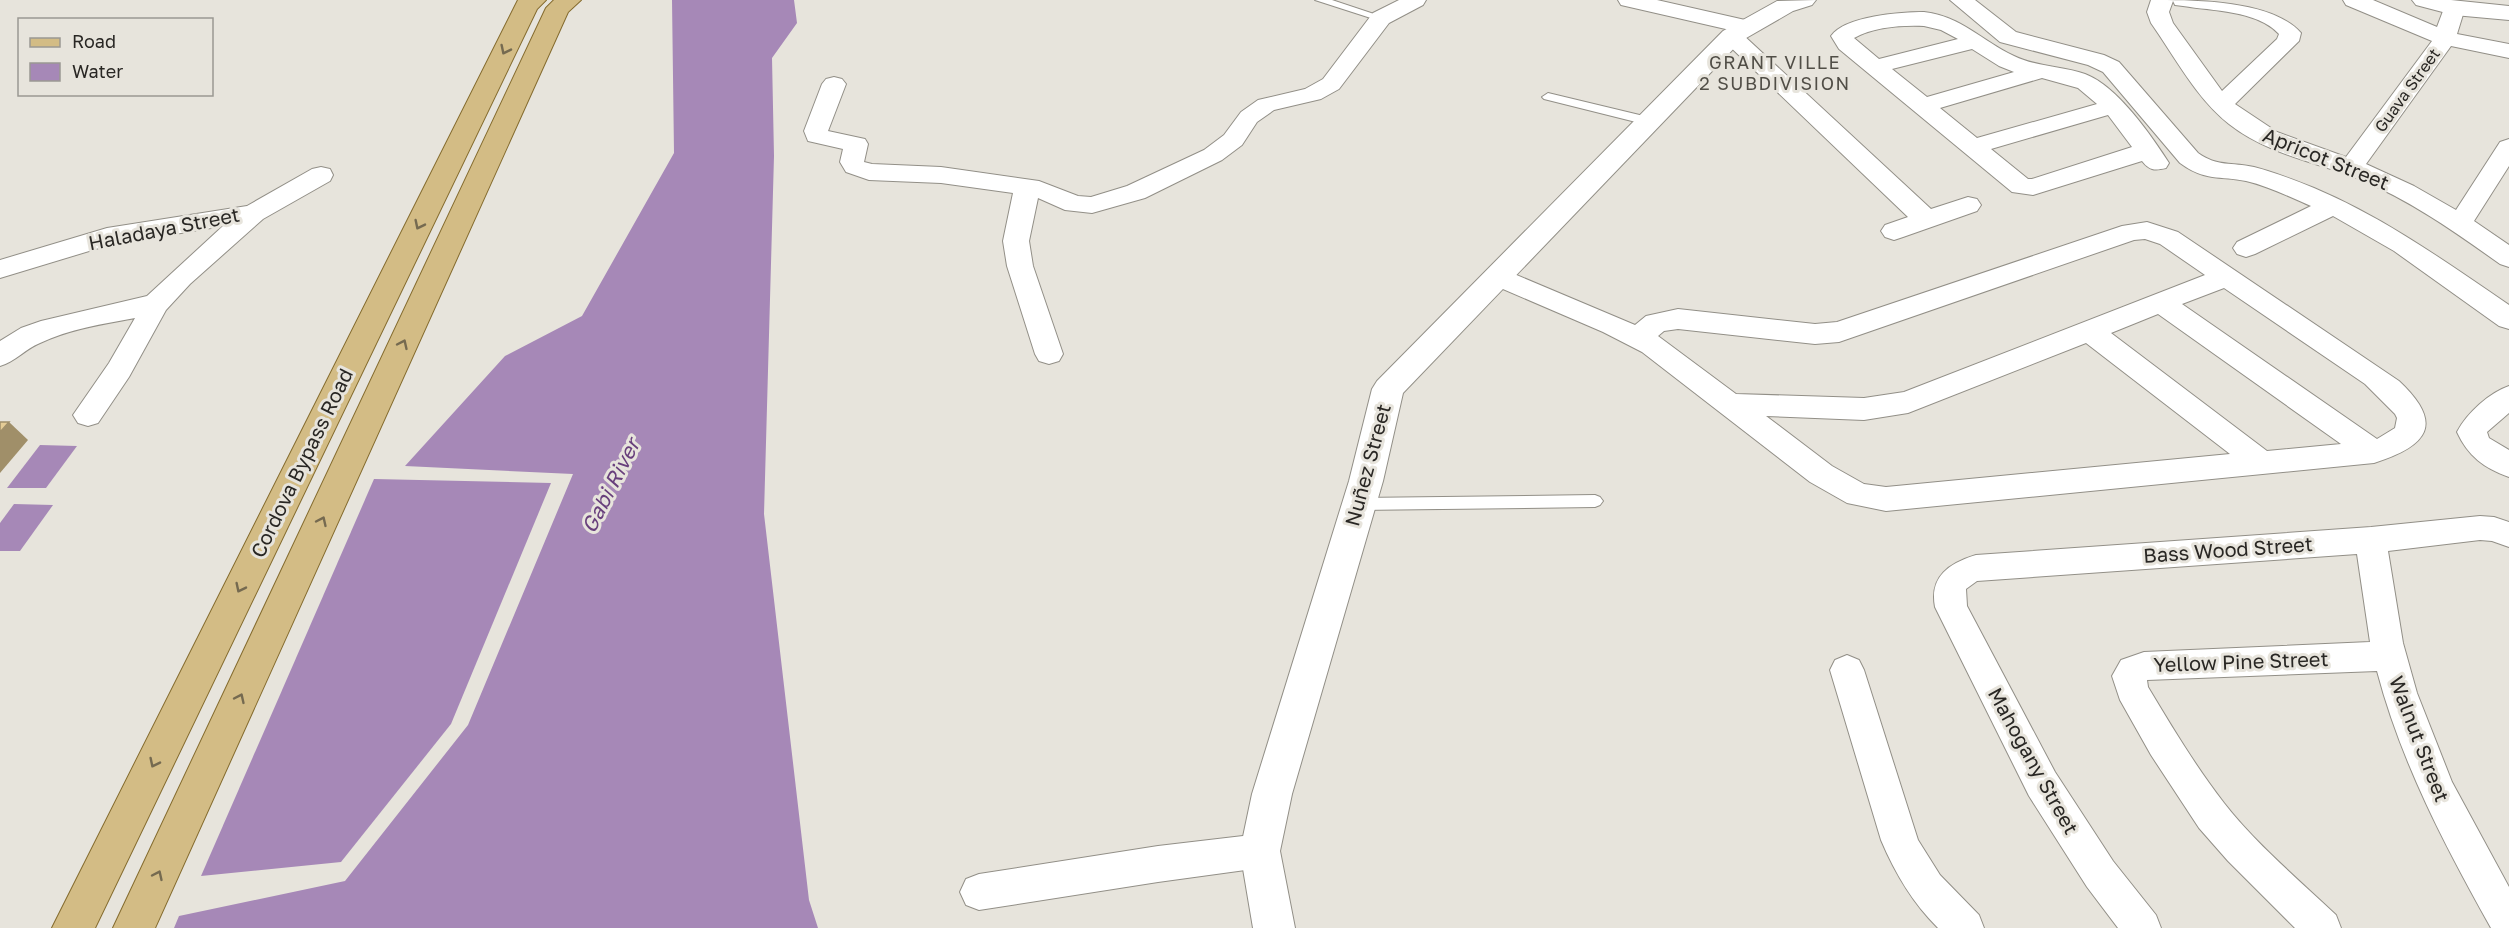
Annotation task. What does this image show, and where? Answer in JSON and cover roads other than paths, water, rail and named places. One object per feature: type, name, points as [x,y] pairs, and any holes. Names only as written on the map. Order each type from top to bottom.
[{"type":"main road","name":"Cordova Bypass Road","points":[[73,928],[527,5],[534,0]]},
{"type":"main road","name":"Cordova Bypass Road","points":[[134,928],[558,9],[569,0]]},
{"type":"main road","points":[[215,639],[268,637]]},
{"type":"street","points":[[834,84],[816,131],[817,136],[822,139],[856,144],[852,162],[855,167],[869,172],[941,175],[1039,189],[1074,204],[1092,205],[1136,192],[1213,154],[1233,140],[1249,117],[1266,105],[1313,94],[1331,84],[1381,18],[1415,0]]},
{"type":"street","points":[[1634,0],[1739,32],[1927,220]]},
{"type":"street","name":"Nuñez Street","points":[[1274,928],[1260,851],[1272,794],[1359,504],[1388,389],[1648,121],[1739,32],[1785,6],[1804,0]]},
{"type":"street","points":[[1886,0],[1899,20]]},
{"type":"street","points":[[1961,0],[2008,37],[2096,60],[2111,67],[2189,158],[2204,168],[2222,173],[2242,173],[2264,178],[2333,207],[2398,241],[2509,320]]},
{"type":"street","name":"Apricot Street","points":[[2162,0],[2158,12],[2162,23],[2222,104],[2240,120],[2279,143],[2397,187],[2460,223],[2509,258]]},
{"type":"street","points":[[2183,0],[2263,14],[2282,24],[2290,33],[2288,40],[2222,104]]},
{"type":"street","points":[[2354,0],[2445,38],[2509,51]]},
{"type":"street","points":[[2424,0],[2454,8],[2509,13]]},
{"type":"street","name":"Guava Street","points":[[2351,168],[2445,38],[2454,8]]},
{"type":"street","points":[[1899,20],[1941,22],[1953,27],[2008,62],[2069,77],[2091,86],[2152,157],[2030,187],[2013,181],[1875,68],[1847,44],[1842,36],[1855,29],[1899,20]]},
{"type":"street","points":[[1875,68],[1974,42]]},
{"type":"street","points":[[1921,106],[2042,71]]},
{"type":"street","points":[[1971,147],[2111,107]]},
{"type":"street","points":[[2460,223],[2509,147]]},
{"type":"street","name":"Haladaya Street","points":[[0,269],[107,237],[254,213],[321,175]]},
{"type":"street","points":[[1027,188],[1016,241],[1020,266],[1050,354]]},
{"type":"street","points":[[1894,231],[1968,205]]},
{"type":"street","points":[[2246,248],[2333,207]]},
{"type":"street","points":[[88,415],[119,370],[156,304],[181,278],[254,213]]},
{"type":"street","points":[[1498,277],[1638,337],[1668,356],[1821,474],[1858,495],[1886,499],[2374,452],[2400,441],[2408,434],[2413,416],[2404,401],[2375,377],[2169,238],[2153,231],[2140,230],[1839,332],[1815,334],[1678,319],[1656,323],[1638,337]]},
{"type":"street","points":[[1729,404],[1864,409],[1908,402],[2226,277]]},
{"type":"street","points":[[2161,303],[2374,452]]},
{"type":"street","points":[[0,356],[27,336],[47,329],[156,304]]},
{"type":"street","points":[[2089,331],[2262,463]]},
{"type":"street","points":[[2509,397],[2475,426],[2472,432],[2478,445],[2509,465]]},
{"type":"street","name":"Bass Wood Street","points":[[1951,582],[1965,571],[1976,568],[2371,540],[2480,528],[2494,529],[2509,534]]},
{"type":"street","name":"Walnut Street","points":[[2371,540],[2389,656],[2412,729],[2449,816],[2509,923]]},
{"type":"street","name":"Mahogany Street","points":[[1951,582],[1948,596],[1951,607],[2042,784],[2095,867],[2142,928]]},
{"type":"street","name":"Yellow Pine Street","points":[[2322,928],[2241,849],[2212,816],[2163,744],[2132,690],[2129,676],[2133,670],[2144,666],[2389,656]]},
{"type":"street","points":[[1847,670],[1906,859],[1923,884],[1965,928]]},
{"type":"street","points":[[979,892],[1158,864],[1260,851]]},
{"type":"lane","points":[[1320,0],[1381,18]]},
{"type":"lane","points":[[1548,97],[1648,121]]},
{"type":"lane","points":[[1359,504],[1595,501]]},
{"type":"water","name":"Gabi River","points":[[672,0],[794,0],[797,23],[772,58],[774,156],[764,514],[809,900],[818,928],[174,928],[179,916],[345,881],[468,725],[573,474],[405,466],[505,356],[582,316],[674,153]]},
{"type":"water","points":[[40,445],[77,446],[46,488],[7,488]]},
{"type":"water","points":[[374,479],[551,483],[451,724],[341,862],[201,876]]},
{"type":"water","points":[[14,504],[53,505],[20,551],[0,551],[0,523]]},
{"type":"district","name":"GRANT VILLE 2 SUBDIVISION","points":[[1775,73]]}]
